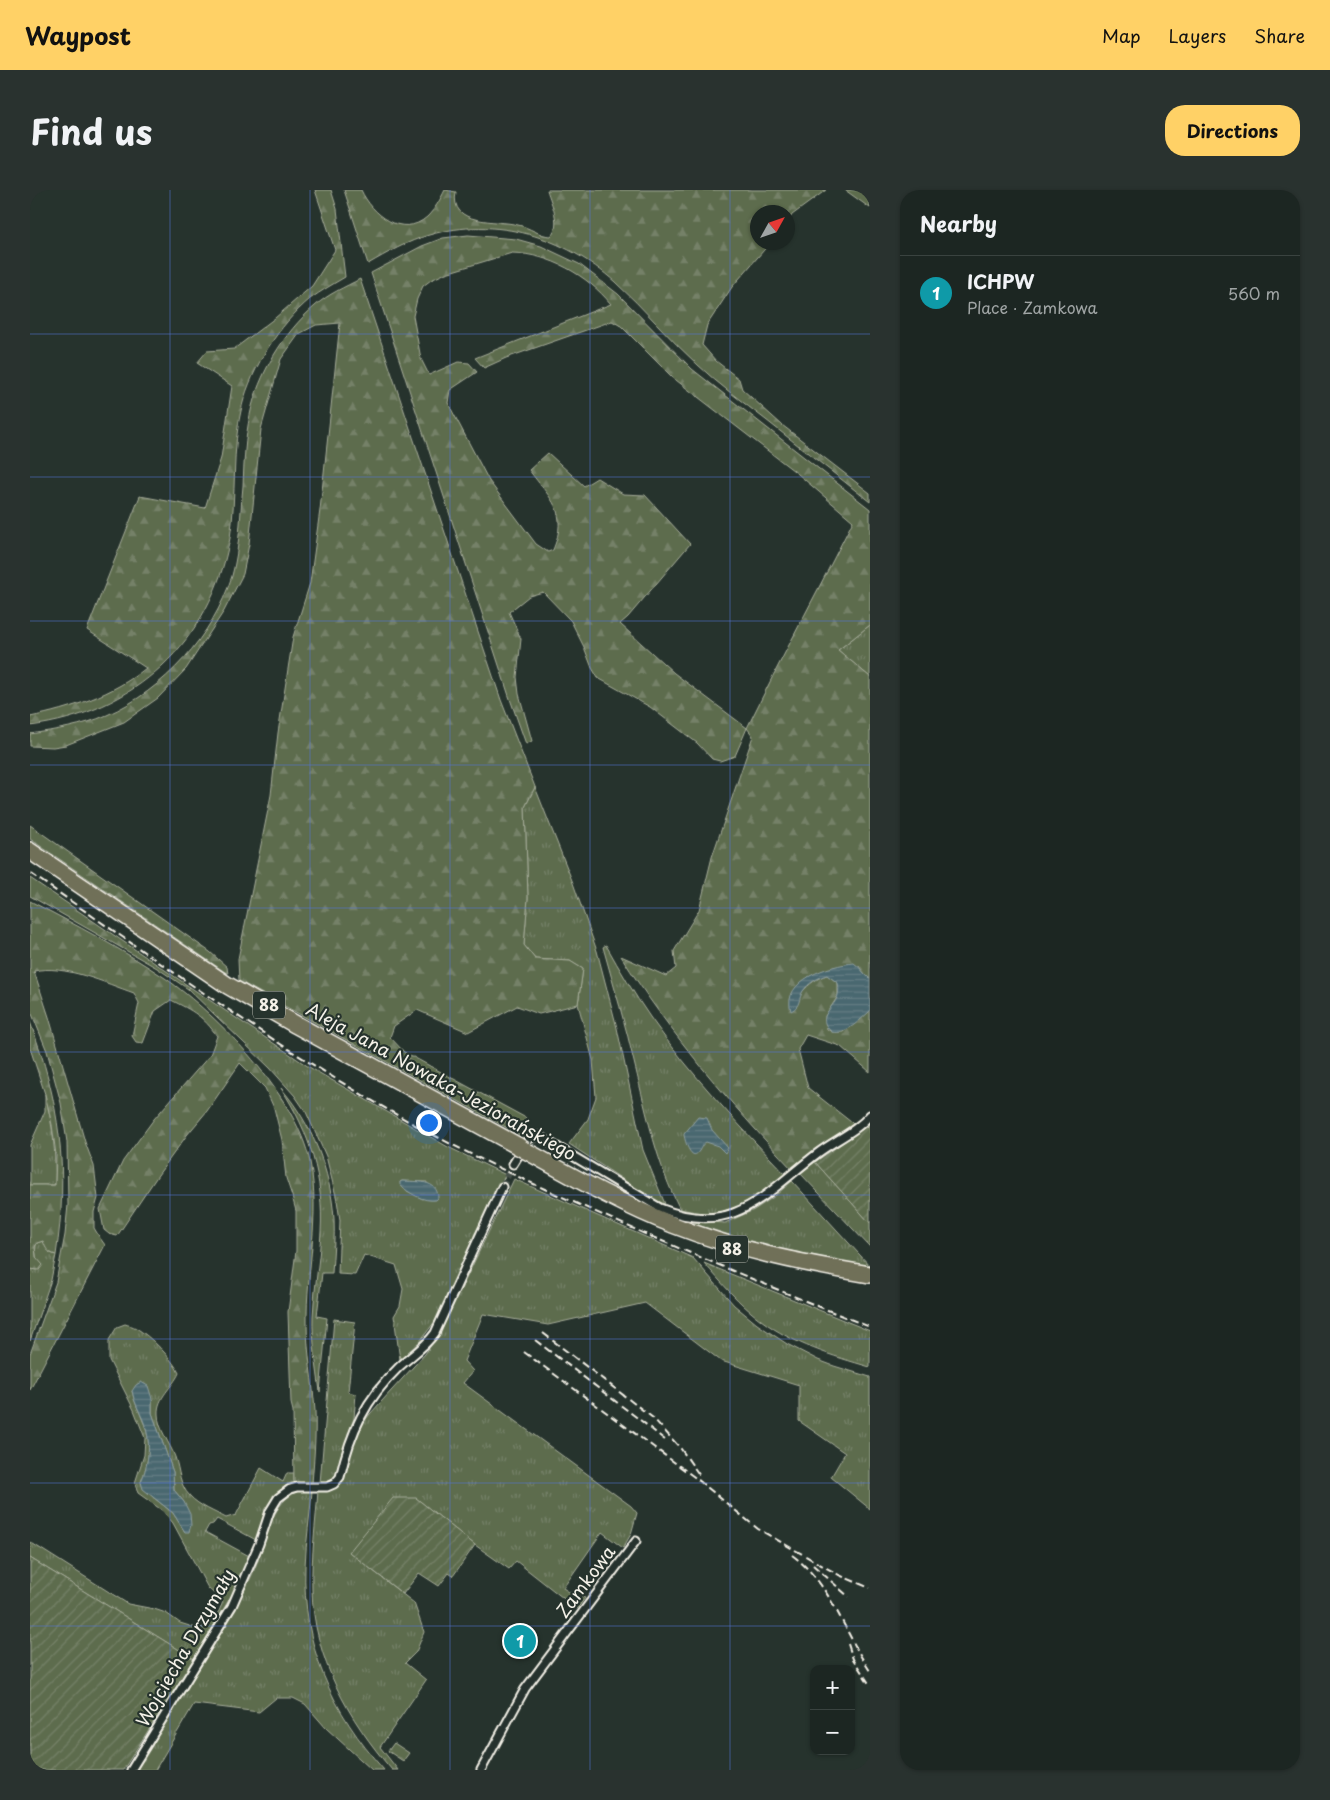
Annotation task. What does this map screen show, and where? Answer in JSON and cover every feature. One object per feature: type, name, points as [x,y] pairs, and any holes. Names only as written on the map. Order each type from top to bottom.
[{"type":"main road","name":"Aleja Jana Nowaka-Jeziorańskiego","points":[[30,847],[229,982],[624,1208],[673,1229],[764,1258],[814,1269],[870,1278]]},
{"type":"main road","name":"Aleja Jana Nowaka-Jeziorańskiego","points":[[30,855],[226,988],[294,1028],[604,1190],[674,1222],[740,1244],[782,1255],[870,1271]]},
{"type":"street","points":[[513,1164],[529,1138],[539,1136],[660,1208],[675,1214],[696,1218],[719,1218],[731,1215],[749,1206],[827,1146],[860,1125],[870,1115]]},
{"type":"street","name":"Wojciecha Drzymały","points":[[131,1770],[232,1606],[259,1544],[273,1504],[290,1489],[297,1487],[328,1487],[337,1482],[350,1438],[362,1412],[390,1377],[426,1344],[435,1333],[502,1187]]},
{"type":"street","name":"Zamkowa","points":[[481,1770],[525,1689],[636,1540]]},
{"type":"green space","points":[[315,190],[331,190],[337,209],[345,277],[314,296],[299,309],[277,334],[252,376],[242,406],[236,439],[230,538],[220,575],[205,609],[186,640],[162,666],[134,688],[102,706],[68,718],[30,726],[30,717],[61,710],[106,693],[146,668],[87,630],[140,496],[205,508],[221,458],[232,386],[197,363],[207,351],[234,349],[275,318],[312,286],[335,250]]},
{"type":"green space","points":[[344,190],[361,190],[372,207],[380,215],[389,221],[408,225],[417,223],[427,217],[445,190],[456,192],[456,203],[460,211],[467,216],[518,225],[543,235],[551,236],[556,226],[556,220],[547,190],[826,190],[795,213],[795,205],[750,205],[750,250],[764,250],[732,287],[707,325],[702,345],[716,361],[739,379],[742,389],[782,425],[870,493],[870,502],[714,380],[615,282],[595,266],[552,242],[504,229],[454,229],[421,238],[368,264]]},
{"type":"green space","points":[[845,190],[870,190],[870,208]]},
{"type":"green space","points":[[468,235],[516,239],[541,246],[579,264],[618,294],[692,369],[870,509],[870,625],[838,650],[870,677],[870,979],[859,966],[834,967],[808,977],[802,992],[807,986],[827,975],[838,983],[838,996],[825,1016],[827,1029],[832,1032],[843,1032],[870,1011],[870,1072],[840,1046],[806,1035],[798,1049],[808,1088],[856,1126],[840,1134],[792,1169],[701,1067],[660,1013],[621,956],[666,976],[676,968],[674,951],[699,910],[712,857],[753,736],[747,728],[735,756],[720,761],[712,759],[697,743],[650,707],[598,678],[571,621],[543,592],[529,596],[509,612],[521,639],[517,677],[519,694],[532,741],[526,744],[371,273],[422,246],[443,238]],"holes":[[[512,253],[540,257],[567,268],[591,284],[611,304],[475,358],[484,368],[506,358],[612,321],[621,326],[672,377],[798,474],[853,521],[747,728],[674,673],[620,624],[690,544],[645,495],[623,494],[597,478],[584,486],[548,453],[529,470],[555,507],[559,525],[553,550],[548,552],[536,544],[489,481],[448,403],[450,390],[477,372],[469,363],[458,362],[429,375],[421,359],[413,316],[417,299],[423,286],[431,280],[446,273]]]},
{"type":"green space","points":[[360,279],[501,700],[535,787],[525,807],[528,898],[524,945],[535,959],[570,961],[583,969],[578,1004],[539,1014],[517,1006],[468,1032],[417,1010],[394,1026],[390,1037],[404,1052],[526,1118],[522,1136],[239,981],[238,959],[271,795],[278,733],[293,637],[310,583],[320,510],[340,323],[316,325],[299,334],[281,359],[261,429],[249,544],[243,574],[224,611],[186,669],[158,698],[124,722],[66,745],[53,747],[30,746],[30,734],[79,725],[107,715],[128,704],[167,676],[199,640],[224,598],[235,565],[247,432],[259,385],[274,355],[293,328],[325,298]]},
{"type":"green space","points":[[870,625],[870,677],[838,650]]},
{"type":"green space","points":[[535,787],[573,883],[597,951],[617,1028],[643,1150],[665,1204],[654,1200],[569,1144],[588,1119],[596,1097],[593,1060],[578,1004],[583,969],[570,961],[535,959],[524,945],[528,898],[525,807]]},
{"type":"green space","points":[[30,825],[210,952],[227,967],[228,974],[30,839]]},
{"type":"green space","points":[[30,878],[190,987],[188,989],[157,968],[30,896]]},
{"type":"green space","points":[[30,901],[132,957],[165,978],[208,1013],[252,1059],[272,1085],[289,1111],[302,1137],[310,1162],[314,1203],[307,1304],[308,1346],[315,1411],[312,1483],[294,1482],[293,1411],[291,1403],[288,1312],[296,1251],[296,1211],[286,1178],[282,1140],[274,1108],[265,1088],[240,1063],[207,1111],[158,1175],[117,1236],[109,1234],[104,1230],[100,1209],[123,1161],[154,1119],[210,1055],[217,1036],[207,1023],[197,1015],[171,1000],[155,1011],[143,1043],[136,1042],[132,1036],[139,1003],[134,993],[98,980],[58,970],[34,971],[85,1142],[94,1166],[98,1198],[94,1212],[94,1228],[105,1245],[30,1390],[30,1354],[56,1282],[65,1235],[68,1205],[67,1142],[61,1103],[47,1051],[30,1009]]},
{"type":"green space","points":[[606,945],[644,1008],[681,1059],[786,1175],[748,1203],[712,1215],[680,1209],[665,1175],[653,1139],[628,1036],[603,947]]},
{"type":"green space","points":[[190,987],[309,1067],[448,1147],[506,1175],[494,1192],[496,1193],[439,1316],[420,1341],[400,1360],[394,1316],[400,1306],[403,1289],[396,1265],[364,1255],[355,1275],[338,1274],[340,1220],[337,1200],[326,1156],[306,1112],[295,1096],[270,1068],[188,989]],"holes":[[[400,1182],[427,1182],[423,1199],[407,1191]]]},
{"type":"green space","points":[[30,1022],[49,1080],[55,1108],[61,1165],[62,1194],[56,1255],[47,1250],[43,1241],[37,1243],[35,1247],[36,1257],[43,1265],[39,1270],[30,1269],[30,1185],[55,1185],[56,1155],[45,1094],[30,1048]]},
{"type":"green space","points":[[281,1088],[311,1133],[324,1166],[332,1201],[334,1233],[332,1273],[322,1273],[317,1316],[327,1318],[320,1392],[313,1325],[321,1232],[320,1193],[313,1157],[307,1139]]},
{"type":"green space","points":[[45,1094],[53,1139],[55,1185],[30,1185],[30,1145],[45,1111]]},
{"type":"green space","points":[[870,1124],[870,1223],[815,1162]]},
{"type":"green space","points":[[815,1162],[870,1223],[870,1247],[800,1173]]},
{"type":"green space","points":[[514,1179],[693,1258],[734,1305],[757,1324],[787,1344],[818,1360],[870,1377],[870,1509],[831,1477],[845,1453],[799,1421],[799,1385],[721,1361],[645,1303],[548,1325],[483,1314],[464,1361],[473,1371],[463,1383],[631,1506],[637,1513],[631,1534],[623,1548],[602,1532],[563,1588],[585,1598],[577,1609],[516,1561],[509,1569],[475,1545],[416,1498],[349,1552],[414,1603],[424,1632],[416,1652],[405,1663],[426,1680],[380,1747],[398,1770],[392,1770],[376,1751],[348,1709],[326,1663],[319,1639],[314,1615],[312,1589],[318,1490],[335,1488],[340,1483],[348,1464],[351,1446],[359,1428],[425,1354],[440,1333]]},
{"type":"green space","points":[[792,1181],[870,1267],[761,1245],[682,1220],[725,1223],[754,1210],[775,1196]]},
{"type":"green space","points":[[43,1241],[50,1253],[56,1255],[51,1280],[30,1341],[30,1269],[38,1270],[35,1247],[37,1243]]},
{"type":"green space","points":[[704,1263],[870,1331],[870,1367],[800,1343],[773,1328],[745,1307]]},
{"type":"green space","points":[[334,1319],[355,1322],[348,1392],[356,1394],[354,1418],[343,1450],[337,1477],[329,1482],[320,1483]]},
{"type":"green space","points":[[125,1324],[142,1332],[166,1354],[179,1373],[160,1402],[158,1414],[162,1431],[175,1457],[180,1478],[186,1492],[194,1500],[226,1518],[236,1515],[261,1468],[283,1482],[287,1473],[294,1473],[294,1481],[296,1483],[282,1490],[272,1500],[256,1540],[217,1519],[213,1524],[209,1525],[205,1532],[251,1557],[233,1593],[194,1659],[30,1558],[30,1542],[128,1604],[166,1613],[180,1623],[196,1628],[204,1627],[211,1622],[223,1602],[208,1588],[173,1523],[163,1511],[138,1493],[135,1483],[144,1455],[145,1438],[134,1410],[109,1360],[109,1340],[117,1327]],"holes":[[[132,1391],[152,1399],[152,1413],[173,1472],[174,1490],[184,1502],[185,1532],[173,1513],[154,1498],[141,1482],[148,1459],[148,1436]]]},
{"type":"green space","points":[[299,1491],[312,1491],[305,1566],[305,1595],[315,1650],[335,1701],[349,1725],[384,1770],[372,1770],[326,1728],[305,1704],[293,1698],[276,1698],[259,1712],[194,1704],[155,1770],[135,1770],[241,1596],[253,1573],[268,1530],[277,1511],[282,1503]]},
{"type":"green space","points":[[393,1498],[416,1498],[475,1545],[453,1576],[449,1573],[439,1586],[419,1573],[403,1594],[349,1552]]},
{"type":"green space","points":[[30,1558],[194,1659],[123,1770],[30,1770]]},
{"type":"green space","points":[[394,1743],[409,1753],[403,1761],[388,1751]]},
{"type":"water","points":[[854,963],[870,979],[870,1011],[848,1029],[832,1032],[825,1022],[827,1012],[836,999],[839,989],[838,983],[827,975],[808,985],[801,994],[798,1005],[791,1011],[790,1000],[793,991],[800,983],[821,971]]},
{"type":"water","points":[[698,1117],[707,1118],[712,1130],[728,1148],[725,1153],[718,1146],[706,1142],[696,1154],[691,1152],[684,1134]]},
{"type":"water","points":[[402,1181],[420,1182],[430,1185],[434,1187],[438,1198],[436,1200],[426,1200],[416,1196],[400,1185]]},
{"type":"water","points":[[141,1382],[148,1386],[152,1399],[152,1413],[173,1472],[174,1490],[184,1502],[190,1514],[191,1525],[189,1532],[185,1532],[173,1513],[143,1489],[141,1482],[148,1459],[148,1436],[132,1391]]},
{"type":"tunnel","points":[[502,1187],[513,1164]]},
{"type":"railway","points":[[30,873],[269,1036],[317,1067],[417,1126],[557,1195],[785,1293],[870,1327]]},
{"type":"railway","points":[[543,1333],[653,1418],[681,1449],[700,1476]]},
{"type":"railway","points":[[535,1340],[666,1441]]},
{"type":"railway","points":[[524,1352],[697,1479],[758,1529],[839,1575],[870,1588]]},
{"type":"railway","points":[[792,1555],[817,1580],[827,1594],[870,1671]]},
{"type":"railway","points":[[813,1565],[849,1597]]},
{"type":"railway","points":[[848,1644],[853,1659],[870,1685]]},
{"type":"place","name":"ICHPW","points":[[520,1641]]}]
